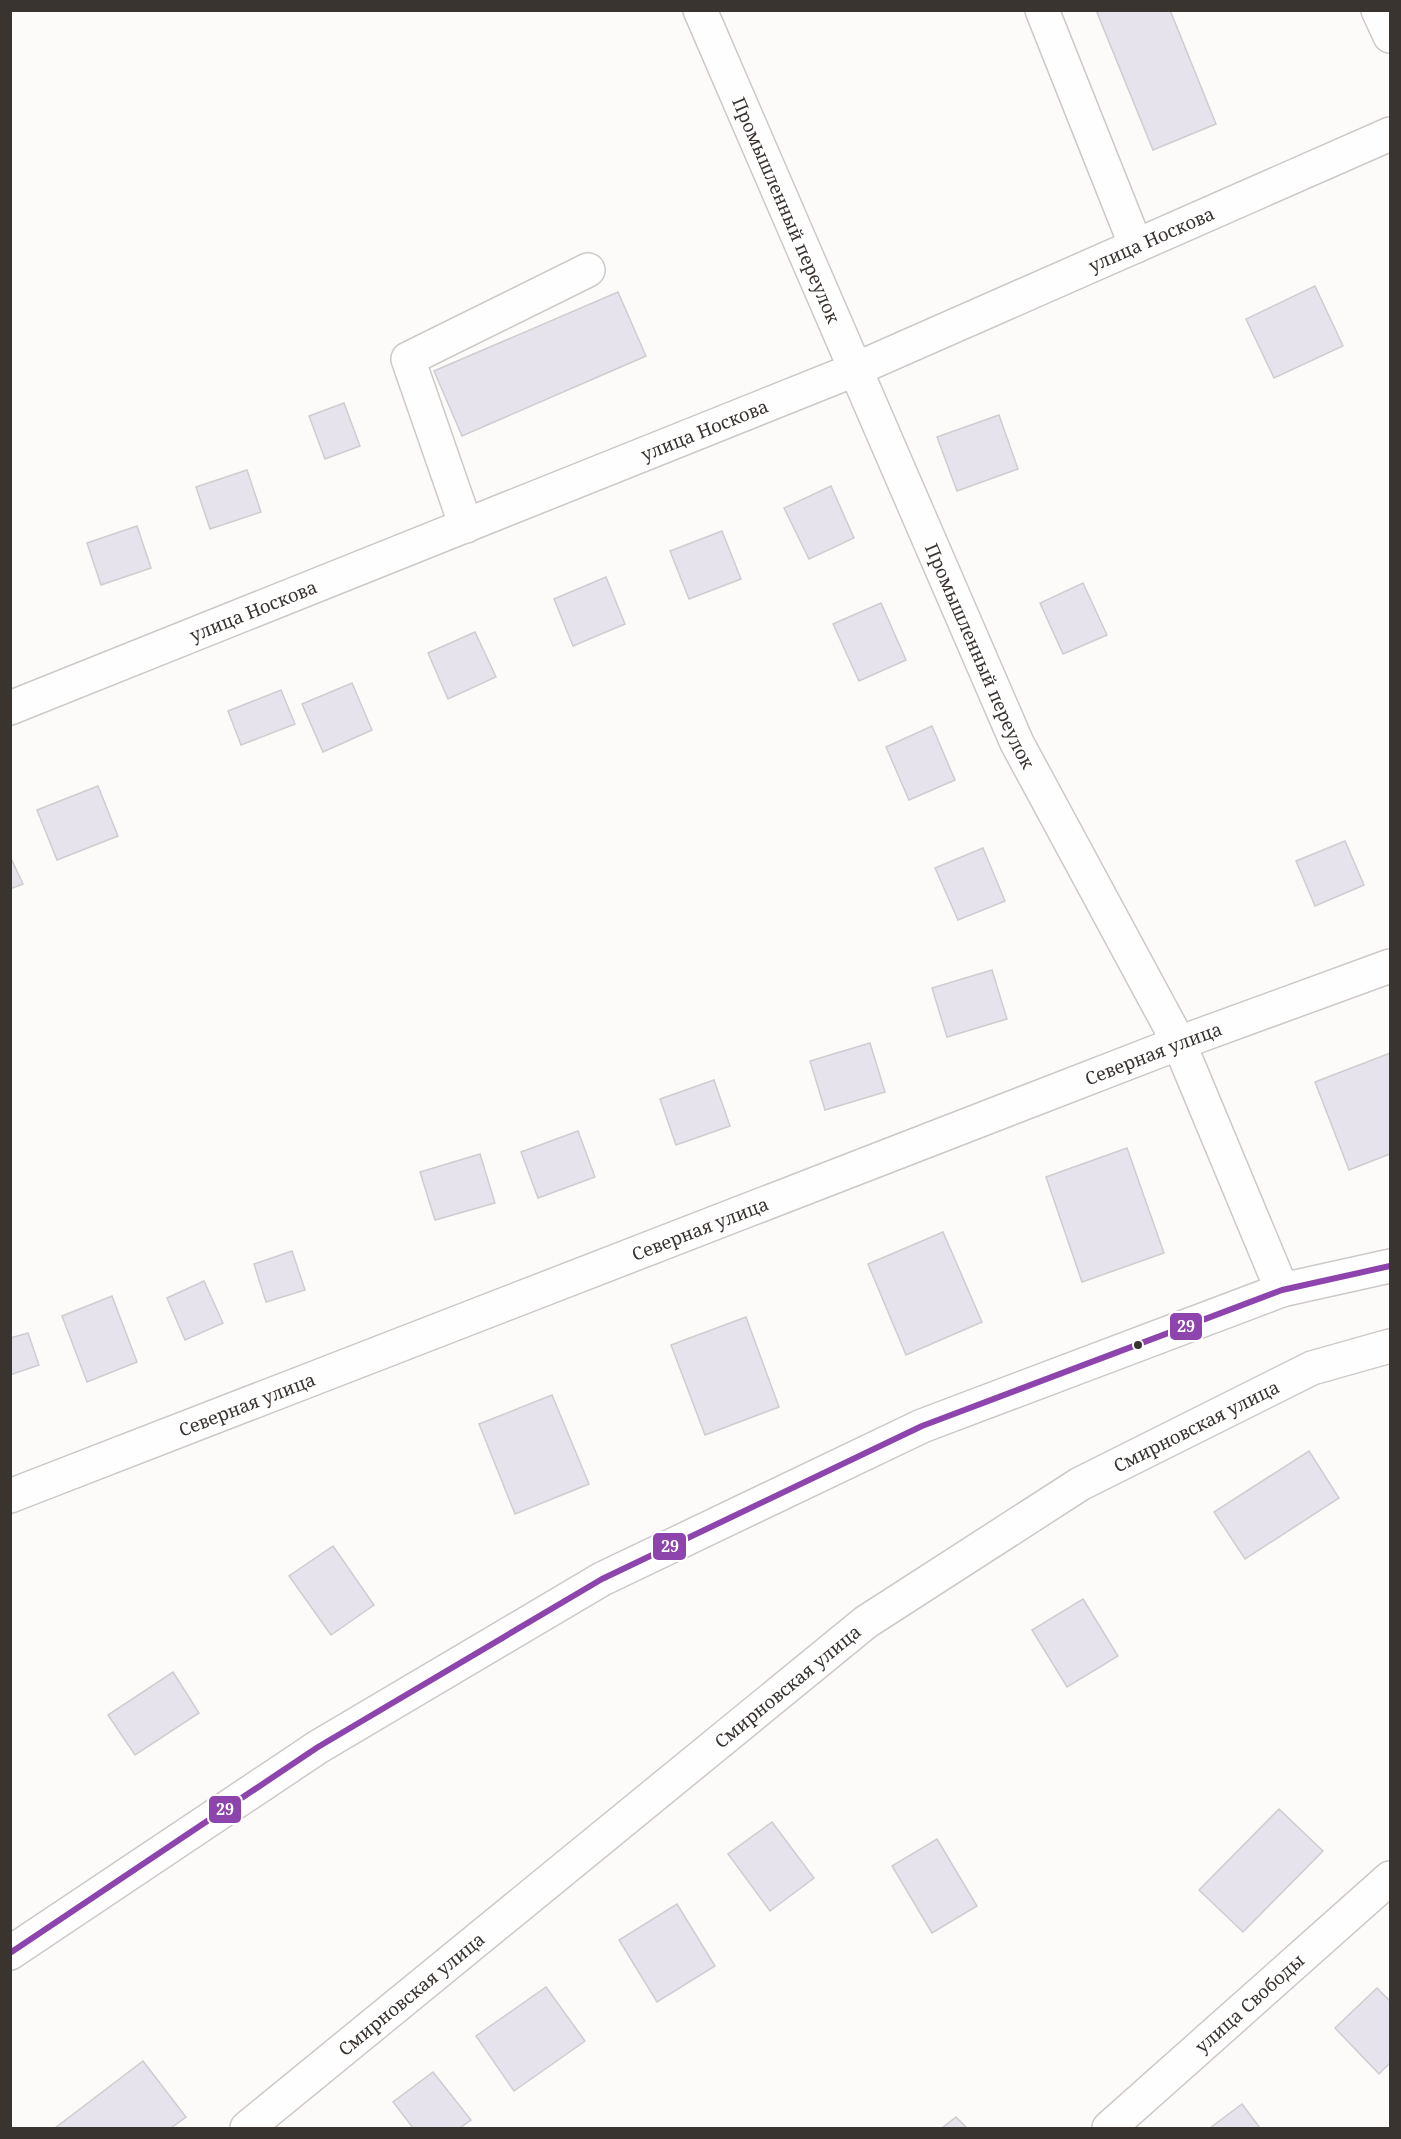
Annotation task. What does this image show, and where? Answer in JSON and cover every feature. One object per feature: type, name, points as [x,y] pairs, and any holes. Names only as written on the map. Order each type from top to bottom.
[{"type":"street","name":"Промышленный переулок","points":[[700,10],[1017,743],[1179,1043],[1282,1290]]},
{"type":"street","points":[[1042,10],[1136,246]]},
{"type":"street","points":[[1378,10],[1390,36]]},
{"type":"street","name":"улица Носкова","points":[[10,708],[854,370],[1390,134]]},
{"type":"street","points":[[466,525],[408,359],[588,270]]},
{"type":"street","name":"Северная улица","points":[[10,1496],[1179,1043],[1390,966]]},
{"type":"street","points":[[10,1953],[318,1747],[602,1579],[922,1426],[1282,1290],[1390,1266]]},
{"type":"street","name":"Смирновская улица","points":[[247,2128],[866,1622],[1080,1484],[1312,1368],[1390,1346]]},
{"type":"street","name":"улица Свободы","points":[[1109,2128],[1390,1878]]},
{"type":"building","points":[[1096,10],[1170,10],[1216,124],[1153,150]]},
{"type":"building","points":[[1315,286],[1343,346],[1274,378],[1246,319]]},
{"type":"building","points":[[618,292],[646,356],[462,436],[434,371]]},
{"type":"building","points":[[344,403],[360,446],[325,459],[309,416]]},
{"type":"building","points":[[999,415],[1018,469],[957,491],[937,437]]},
{"type":"building","points":[[247,470],[261,512],[210,529],[196,487]]},
{"type":"building","points":[[831,486],[854,538],[809,559],[784,508]]},
{"type":"building","points":[[137,526],[151,568],[101,585],[87,543]]},
{"type":"building","points":[[722,531],[741,579],[689,599],[670,551]]},
{"type":"building","points":[[606,577],[625,624],[573,646],[554,599]]},
{"type":"building","points":[[1083,583],[1107,635],[1063,654],[1040,603]]},
{"type":"building","points":[[881,603],[906,660],[859,681],[833,624]]},
{"type":"building","points":[[475,632],[496,677],[448,699],[428,653]]},
{"type":"building","points":[[352,683],[372,730],[323,752],[302,704]]},
{"type":"building","points":[[281,690],[295,724],[241,745],[228,711]]},
{"type":"building","points":[[932,726],[955,780],[909,800],[886,747]]},
{"type":"building","points":[[98,786],[118,836],[57,860],[37,810]]},
{"type":"building","points":[[1345,841],[1364,885],[1315,906],[1296,861]]},
{"type":"building","points":[[983,848],[1005,901],[958,920],[935,868]]},
{"type":"building","points":[[10,856],[23,884],[10,889]]},
{"type":"building","points":[[992,970],[1007,1019],[947,1037],[932,988]]},
{"type":"building","points":[[870,1043],[885,1092],[825,1110],[810,1061]]},
{"type":"building","points":[[1390,1053],[1390,1154],[1349,1170],[1315,1082]]},
{"type":"building","points":[[714,1080],[730,1126],[676,1145],[660,1099]]},
{"type":"building","points":[[578,1131],[595,1177],[538,1198],[521,1152]]},
{"type":"building","points":[[1127,1148],[1164,1253],[1082,1282],[1046,1177]]},
{"type":"building","points":[[480,1154],[495,1203],[435,1220],[420,1172]]},
{"type":"building","points":[[943,1232],[982,1322],[906,1355],[868,1264]]},
{"type":"building","points":[[292,1251],[305,1290],[266,1302],[254,1264]]},
{"type":"building","points":[[204,1281],[223,1323],[185,1340],[167,1298]]},
{"type":"building","points":[[112,1296],[137,1362],[87,1382],[62,1316]]},
{"type":"building","points":[[746,1317],[779,1407],[705,1435],[671,1345]]},
{"type":"building","points":[[28,1333],[39,1365],[10,1375],[10,1338]]},
{"type":"building","points":[[552,1395],[589,1484],[515,1514],[479,1424]]},
{"type":"building","points":[[1309,1451],[1339,1498],[1245,1559],[1214,1512]]},
{"type":"building","points":[[333,1546],[374,1605],[331,1635],[289,1576]]},
{"type":"building","points":[[1083,1599],[1118,1656],[1067,1687],[1032,1630]]},
{"type":"building","points":[[173,1672],[199,1713],[135,1755],[108,1715]]},
{"type":"building","points":[[1279,1809],[1323,1851],[1243,1932],[1199,1890]]},
{"type":"building","points":[[772,1822],[814,1878],[770,1911],[728,1854]]},
{"type":"building","points":[[937,1839],[977,1906],[932,1933],[892,1866]]},
{"type":"building","points":[[677,1904],[715,1966],[657,2002],[619,1940]]},
{"type":"building","points":[[546,1987],[585,2041],[514,2091],[476,2036]]},
{"type":"building","points":[[1377,1988],[1390,2001],[1390,2063],[1379,2074],[1335,2028]]},
{"type":"building","points":[[143,2061],[186,2117],[171,2128],[55,2128]]},
{"type":"building","points":[[433,2072],[471,2120],[460,2128],[413,2128],[393,2102]]},
{"type":"building","points":[[1242,2104],[1260,2128],[1210,2128]]},
{"type":"building","points":[[956,2117],[967,2128],[942,2128]]},
{"type":"transit line","name":"29","points":[[10,1953],[318,1747],[602,1579],[922,1426],[1282,1290],[1390,1266]]}]
